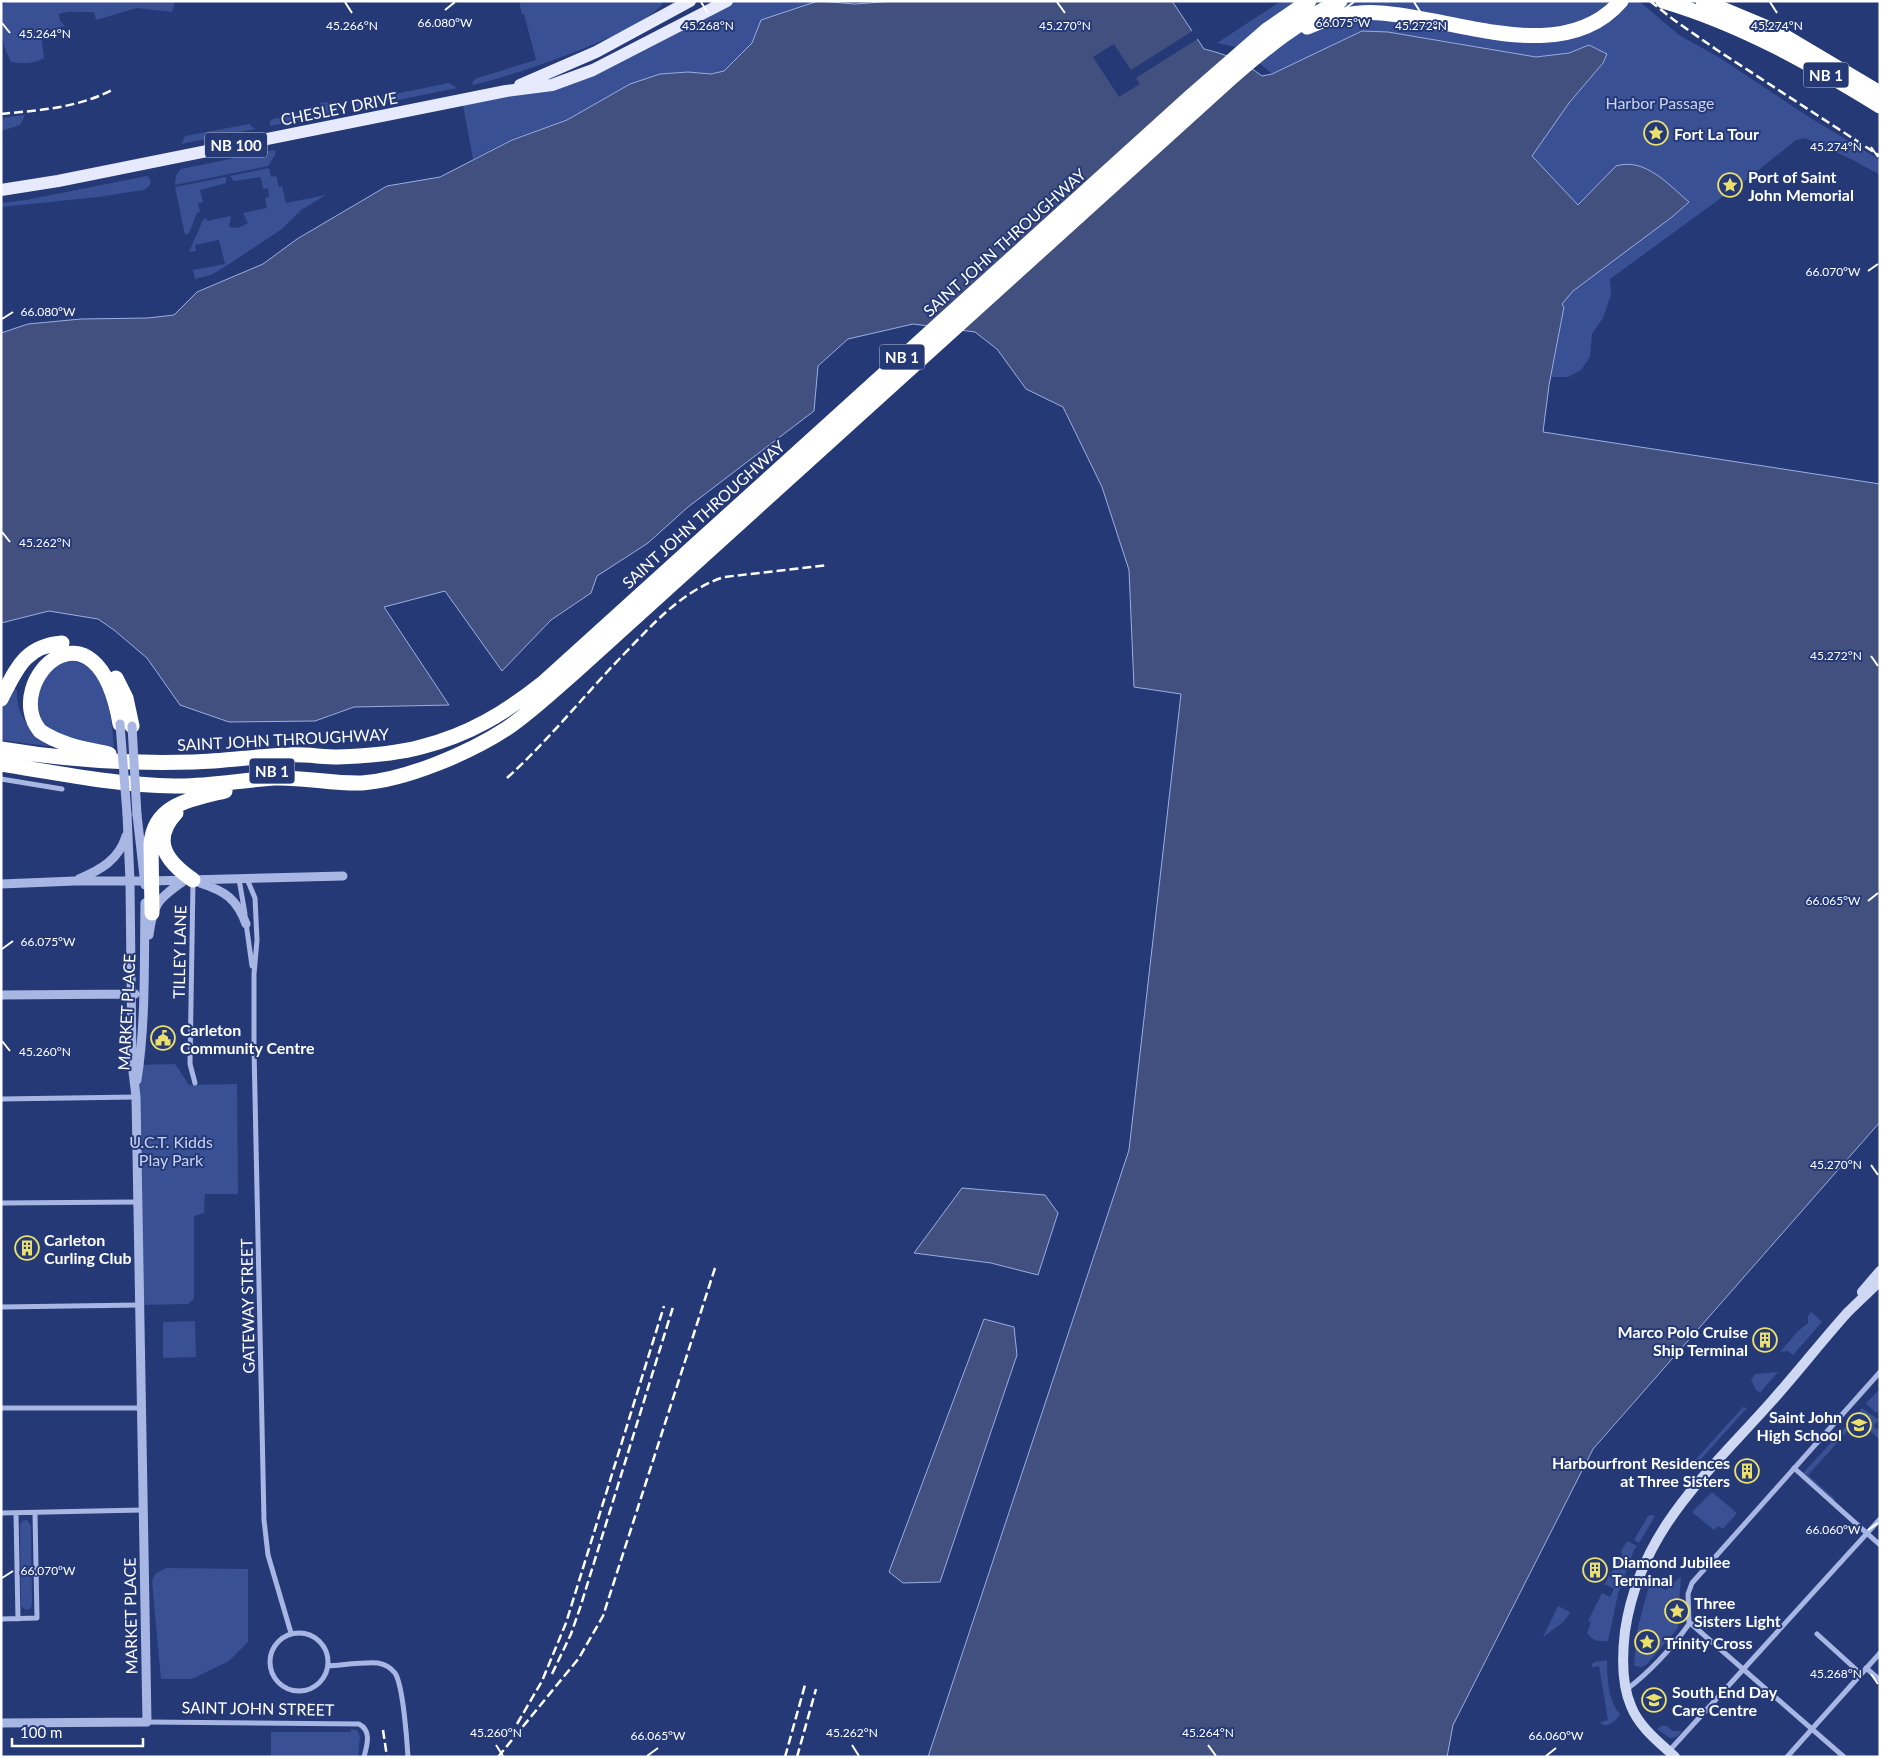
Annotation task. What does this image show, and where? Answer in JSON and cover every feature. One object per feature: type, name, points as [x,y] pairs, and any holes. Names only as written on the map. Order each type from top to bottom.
[{"type":"highway","name":"SAINT JOHN THROUGHWAY","points":[[1,764],[130,783],[200,786],[282,778],[338,783],[364,782],[417,772],[454,756],[501,723],[522,700],[1190,97],[1268,30],[1309,1]]},
{"type":"highway","name":"SAINT JOHN THROUGHWAY","points":[[1,749],[85,760],[149,763],[196,762],[290,755],[338,757],[383,754],[420,748],[501,723],[530,711],[1184,120],[1278,39],[1306,19],[1340,1]]},
{"type":"highway","points":[[1278,39],[1321,21],[1364,13],[1399,15],[1531,36],[1559,35],[1597,21],[1622,1]]},
{"type":"highway","name":"NB 1","points":[[1664,1],[1774,38],[1880,106]]},
{"type":"highway","name":"NB 1","points":[[1704,1],[1880,92]]},
{"type":"highway","points":[[1853,90],[1880,111]]},
{"type":"highway","points":[[1,699],[21,662],[31,652],[53,644],[66,643],[91,651],[113,671],[126,698],[126,725]]},
{"type":"highway","points":[[126,725],[108,683],[93,664],[84,658],[63,653],[51,654],[31,666],[25,675],[20,688],[20,700],[24,712],[40,731],[63,743],[149,763]]},
{"type":"highway","name":"SAINT JOHN THROUGHWAY","points":[[89,778],[175,779],[282,770],[370,773],[395,770],[454,756]]},
{"type":"highway","points":[[152,913],[148,881],[151,839],[155,824],[174,806],[248,786],[272,783],[338,783]]},
{"type":"highway","points":[[189,801],[178,810],[166,826],[163,834],[163,843],[170,861],[189,880]]},
{"type":"main road","name":"CHESLEY DRIVE","points":[[1,190],[58,181],[506,90],[552,85],[614,61],[727,1]]},
{"type":"main road","name":"CHESLEY DRIVE","points":[[506,90],[596,52],[682,3]]},
{"type":"main road","points":[[1849,1311],[1864,1289],[1880,1271]]},
{"type":"main road","points":[[1672,1754],[1637,1718],[1631,1708],[1626,1690],[1623,1663],[1629,1609],[1646,1558],[1655,1541],[1681,1503],[1713,1465],[1770,1403],[1849,1311],[1880,1281]]},
{"type":"street","points":[[682,3],[687,22]]},
{"type":"street","name":"MARKET PLACE","points":[[126,725],[127,831],[130,881],[130,994],[132,1063],[136,1087]]},
{"type":"street","name":"MARKET PLACE","points":[[126,725],[137,815],[148,881],[139,1064],[136,1087],[147,1722]]},
{"type":"street","points":[[1,779],[62,789]]},
{"type":"street","points":[[75,881],[98,871],[111,861],[124,843],[127,831]]},
{"type":"street","points":[[1,884],[343,876]]},
{"type":"street","name":"GATEWAY STREET","points":[[243,879],[246,924],[254,974]]},
{"type":"street","name":"GATEWAY STREET","points":[[243,879],[255,898],[257,940],[254,974],[264,1520],[268,1555],[291,1633]]},
{"type":"street","points":[[144,977],[152,913],[164,896],[189,880]]},
{"type":"street","points":[[189,880],[225,893],[238,906],[246,924]]},
{"type":"street","name":"TILLEY LANE","points":[[189,880],[190,1064],[195,1083]]},
{"type":"street","points":[[1,995],[143,994]]},
{"type":"street","points":[[1,1099],[136,1097]]},
{"type":"street","points":[[1,1203],[138,1202]]},
{"type":"street","points":[[1,1307],[139,1306]]},
{"type":"street","points":[[1626,1690],[1648,1673],[1689,1624],[1688,1594],[1692,1583],[1880,1372]]},
{"type":"street","points":[[1,1408],[141,1408]]},
{"type":"street","points":[[1794,1468],[1880,1545]]},
{"type":"street","points":[[1,1513],[142,1510]]},
{"type":"street","points":[[16,1513],[18,1619]]},
{"type":"street","points":[[1,1619],[37,1618],[36,1513]]},
{"type":"street","points":[[1672,1754],[1743,1670],[1880,1518]]},
{"type":"street","points":[[1689,1622],[1844,1757]]},
{"type":"street","points":[[301,1632],[310,1635],[325,1647],[328,1666],[325,1676],[311,1689],[302,1691],[283,1687],[271,1672],[269,1662],[275,1644],[282,1637],[291,1633],[301,1632]]},
{"type":"street","points":[[1816,1634],[1861,1674]]},
{"type":"street","points":[[1787,1757],[1880,1653]]},
{"type":"street","points":[[328,1666],[379,1663],[387,1666],[395,1673],[405,1723],[408,1757]]},
{"type":"street","points":[[1866,1668],[1880,1680]]},
{"type":"street","name":"SAINT JOHN STREET","points":[[1,1723],[356,1724],[364,1727],[368,1736],[364,1757]]},
{"type":"green space","points":[[10,1],[175,1],[172,12],[137,8],[96,20],[94,12],[59,14],[60,21],[65,26],[41,32],[44,58],[24,63],[11,62],[3,41],[1,5]]},
{"type":"green space","points":[[519,1],[664,1],[653,13],[633,26],[606,39],[576,52],[515,73],[472,85],[473,81],[477,78],[536,60]]},
{"type":"green space","points":[[727,1],[818,1],[761,20],[752,43],[724,71],[711,74],[688,72],[660,74],[630,84],[567,120],[512,139],[473,159],[462,100],[552,85]]},
{"type":"green space","name":"Harbor Passage","points":[[1281,1],[1639,1],[1679,35],[1720,58],[1809,117],[1880,160],[1880,175],[1853,160],[1805,138],[1796,140],[1751,176],[1610,279],[1611,295],[1603,318],[1592,334],[1590,357],[1581,370],[1568,377],[1551,377],[1564,307],[1562,304],[1572,291],[1672,217],[1689,202],[1647,168],[1616,166],[1578,205],[1532,156],[1569,103],[1603,63],[1604,52],[1589,45],[1569,53],[1536,57],[1446,41],[1362,31],[1272,74],[1247,52],[1236,47],[1217,43]]},
{"type":"green space","points":[[449,83],[457,88],[354,109],[354,105],[360,101]]},
{"type":"green space","points":[[327,102],[336,113],[270,126],[270,121],[273,119],[321,109],[320,103]]},
{"type":"green space","points":[[25,115],[20,125],[1,131],[1,118]]},
{"type":"green space","points":[[249,124],[255,129],[181,144],[185,136]]},
{"type":"green space","points":[[275,150],[275,155],[268,166],[175,185],[176,175],[181,169]]},
{"type":"green space","points":[[269,168],[271,177],[276,176],[279,187],[282,186],[286,203],[326,195],[301,210],[282,229],[223,268],[211,275],[195,279],[193,270],[225,264],[219,240],[195,245],[196,251],[189,252],[203,220],[206,218],[207,221],[231,216],[229,227],[238,228],[248,223],[243,213],[267,208],[265,198],[269,197],[268,188],[263,189],[261,177],[234,181],[230,176]]},
{"type":"green space","points":[[147,176],[151,182],[143,190],[98,197],[1,207],[1,203],[26,200]]},
{"type":"green space","points":[[226,177],[226,183],[200,190],[203,202],[198,203],[200,212],[197,213],[189,233],[185,235],[175,187]]},
{"type":"green space","points":[[70,659],[89,668],[102,686],[109,706],[114,747],[80,743],[44,728],[30,679]]},
{"type":"green space","points":[[13,689],[17,690],[19,709],[27,723],[54,747],[1,740],[1,711]]},
{"type":"green space","name":"U.C.T. Kidds Play Park","points":[[175,1064],[189,1085],[237,1084],[238,1194],[205,1194],[204,1213],[194,1216],[194,1299],[188,1304],[139,1305],[136,1087],[139,1065]]},
{"type":"green space","points":[[1811,1312],[1822,1322],[1793,1355],[1788,1351],[1780,1352],[1798,1331],[1808,1323],[1808,1316]]},
{"type":"green space","points":[[195,1321],[196,1357],[163,1358],[163,1322]]},
{"type":"green space","points":[[1778,1372],[1760,1393],[1756,1390],[1751,1380],[1755,1374]]},
{"type":"green space","points":[[1880,1389],[1880,1409],[1876,1413],[1866,1403]]},
{"type":"green space","points":[[1743,1407],[1747,1408],[1693,1468],[1697,1458]]},
{"type":"green space","points":[[1862,1408],[1879,1420],[1874,1426],[1880,1432],[1878,1438],[1858,1420],[1843,1436],[1840,1433]]},
{"type":"green space","points":[[1838,1435],[1841,1436],[1837,1440],[1838,1442],[1808,1475],[1834,1498],[1835,1500],[1833,1501],[1803,1473]]},
{"type":"green space","points":[[1712,1492],[1737,1513],[1723,1529],[1718,1526],[1714,1530],[1692,1512]]},
{"type":"green space","points":[[1648,1516],[1655,1516],[1639,1543],[1634,1540]]},
{"type":"green space","points":[[27,1520],[31,1526],[32,1604],[31,1608],[27,1610],[21,1605],[20,1526],[22,1521]]},
{"type":"green space","points":[[1627,1541],[1637,1546],[1618,1594],[1608,1641],[1596,1640],[1587,1633],[1591,1622],[1588,1621],[1602,1593],[1610,1597],[1614,1589],[1604,1585],[1622,1554],[1621,1552]]},
{"type":"green space","points":[[166,1568],[248,1569],[248,1642],[229,1661],[192,1679],[161,1679],[152,1581],[155,1574]]},
{"type":"green space","points":[[1680,1577],[1679,1602],[1682,1610],[1679,1616],[1678,1628],[1647,1664],[1642,1667],[1634,1666],[1636,1635],[1649,1585],[1652,1584],[1666,1590]]},
{"type":"green space","points":[[1558,1606],[1570,1612],[1562,1623],[1543,1637]]},
{"type":"green space","points":[[1607,1660],[1611,1696],[1620,1714],[1613,1722],[1603,1725],[1600,1722],[1608,1720],[1599,1666],[1592,1667],[1592,1664]]},
{"type":"green space","points":[[1661,1726],[1667,1726],[1673,1731],[1682,1731],[1676,1737],[1670,1738],[1657,1729]]},
{"type":"green space","points":[[351,1729],[357,1730],[360,1736],[358,1757],[271,1757],[271,1732],[351,1732]]},
{"type":"shaded area","points":[[818,1],[855,4],[895,1],[1172,1],[1204,49],[1234,59],[1262,76],[1272,74],[1362,31],[1388,32],[1536,57],[1569,53],[1589,45],[1607,54],[1603,63],[1569,103],[1532,156],[1578,205],[1616,166],[1627,164],[1637,165],[1656,174],[1689,202],[1672,217],[1573,291],[1562,304],[1564,307],[1549,385],[1543,432],[1880,484],[1880,1122],[1593,1449],[1453,1725],[1447,1757],[928,1757],[1129,1150],[1181,694],[1134,687],[1129,570],[1102,487],[1063,407],[1026,389],[997,349],[975,332],[913,324],[848,339],[818,366],[814,411],[688,507],[648,543],[597,576],[591,593],[551,620],[502,671],[445,591],[384,607],[449,705],[354,707],[315,721],[229,722],[180,705],[147,658],[98,619],[49,611],[1,623],[1,333],[28,324],[81,319],[148,318],[174,315],[197,292],[263,264],[297,239],[387,186],[440,177],[512,140],[567,120],[630,84],[660,74],[688,72],[711,74],[724,71],[752,43],[761,20]]},
{"type":"shaded area","points":[[962,1188],[1045,1195],[1058,1213],[1038,1275],[991,1263],[914,1253]]},
{"type":"shaded area","points":[[984,1319],[1014,1327],[1017,1355],[940,1582],[903,1583],[889,1572]]},
{"type":"pier","points":[[1194,30],[1199,38],[1136,78],[1140,84],[1119,97],[1093,57],[1114,44],[1131,70]]},
{"type":"railway","points":[[1650,1],[1717,50],[1880,156]]},
{"type":"railway","points":[[1,114],[73,104],[114,89]]},
{"type":"railway","points":[[507,778],[538,748],[647,630],[695,590],[724,577],[828,565]]},
{"type":"railway","points":[[498,1757],[579,1658],[603,1616],[715,1268]]},
{"type":"railway","points":[[517,1724],[542,1681],[566,1623],[664,1306]]},
{"type":"railway","points":[[552,1674],[571,1634],[580,1608],[673,1307]]},
{"type":"railway","points":[[785,1757],[805,1685]]},
{"type":"railway","points":[[797,1757],[816,1689]]},
{"type":"railway","points":[[383,1730],[387,1757]]},
{"type":"place","name":"Fort La Tour","points":[[1656,133]]},
{"type":"place","name":"Port of Saint John Memorial","points":[[1730,185]]},
{"type":"place","name":"Carleton Community Centre","points":[[163,1038]]},
{"type":"place","name":"Carleton Curling Club","points":[[27,1248]]},
{"type":"place","name":"Marco Polo Cruise Ship Terminal","points":[[1765,1340]]},
{"type":"place","name":"Saint John High School","points":[[1859,1425]]},
{"type":"place","name":"Harbourfront Residences at Three Sisters","points":[[1747,1471]]},
{"type":"place","name":"Diamond Jubilee Terminal","points":[[1595,1570]]},
{"type":"place","name":"Three Sisters Light","points":[[1677,1611]]},
{"type":"place","name":"Trinity Cross","points":[[1647,1642]]},
{"type":"place","name":"South End Day Care Centre","points":[[1654,1700]]}]
